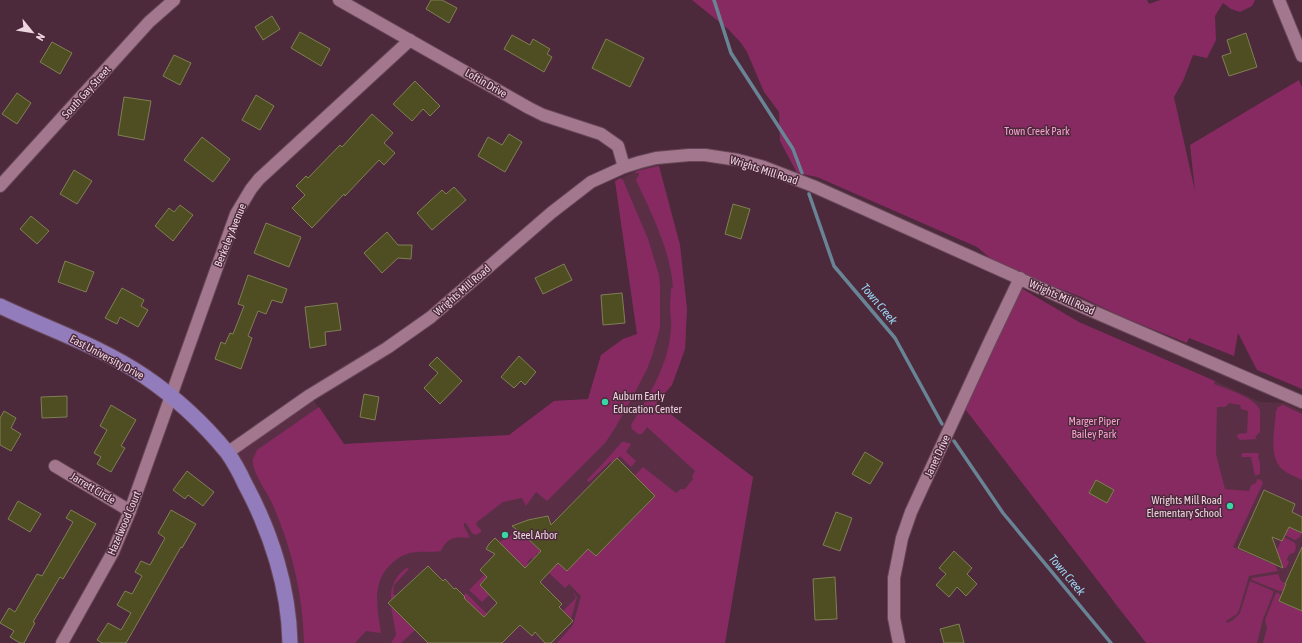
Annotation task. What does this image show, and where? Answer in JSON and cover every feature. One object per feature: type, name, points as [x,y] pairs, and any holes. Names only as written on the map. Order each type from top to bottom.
[{"type":"main road","name":"East University Drive","points":[[0,306],[114,358],[144,376],[171,397],[200,423],[227,453],[252,496],[269,537],[278,566],[284,595],[288,617],[290,643]]},
{"type":"street","name":"South Gay Street","points":[[0,186],[149,22],[174,0]]},
{"type":"street","name":"Loftin Drive","points":[[339,0],[543,115],[601,134],[618,146],[624,167]]},
{"type":"street","points":[[1279,0],[1302,56]]},
{"type":"street","name":"Berkeley Avenue","points":[[171,397],[236,214],[251,189],[259,179],[298,142],[410,40]]},
{"type":"street","name":"Wrights Mill Road","points":[[227,453],[310,395],[387,348],[431,317],[557,209],[591,182],[624,167],[656,158],[689,155],[722,157],[744,162],[764,167],[813,186],[1085,308],[1302,402]]},
{"type":"street","name":"Janet Drive","points":[[900,643],[894,618],[894,578],[902,538],[912,512],[985,350],[1020,278]]},
{"type":"street","name":"Hazelwood Court","points":[[62,643],[113,552],[130,511],[171,397]]},
{"type":"street","name":"Jarrett Circle","points":[[55,466],[130,511]]},
{"type":"shaded area","name":"Auburn Early Education Center","points":[[657,161],[680,245],[687,309],[685,349],[672,385],[656,403],[753,477],[725,643],[288,643],[282,581],[230,457],[310,395],[344,444],[509,435],[554,401],[588,399],[601,355],[623,339],[637,334],[615,181]]},
{"type":"shaded area","name":"Wrights Mill Road Elementary School","points":[[1215,381],[1260,402],[1285,403],[1302,411],[1302,643],[1147,643],[1113,602]]},
{"type":"green space","name":"Town Creek Park","points":[[692,0],[1147,0],[1149,4],[1160,0],[1255,0],[1252,6],[1240,12],[1231,9],[1223,3],[1215,16],[1216,40],[1207,58],[1193,55],[1183,81],[1174,97],[1195,191],[1190,145],[1299,80],[1302,87],[1302,389],[1257,370],[1238,333],[1234,356],[1189,338],[1187,343],[1120,316],[1081,297],[998,265],[977,247],[817,177],[797,173],[780,141],[779,112],[764,92],[747,52],[728,29]]},
{"type":"green space","points":[[659,166],[680,245],[687,309],[685,349],[672,385],[656,403],[753,477],[725,643],[557,643],[573,625],[581,596],[569,584],[565,588],[549,573],[556,565],[555,560],[567,571],[588,549],[596,556],[655,496],[635,475],[643,467],[676,493],[681,489],[685,489],[693,479],[692,476],[695,471],[647,427],[642,434],[638,434],[632,429],[631,425],[645,403],[662,367],[671,329],[670,305],[671,289],[673,287],[668,259],[654,219],[636,180],[639,173],[635,173],[637,171]]},
{"type":"green space","points":[[620,178],[623,180],[648,239],[659,275],[660,328],[647,369],[630,402],[605,443],[547,501],[536,492],[526,506],[522,498],[503,502],[477,522],[476,525],[481,532],[476,535],[472,533],[466,523],[464,523],[464,527],[469,538],[452,538],[443,546],[441,551],[411,553],[402,556],[393,562],[384,573],[378,589],[377,606],[380,633],[366,631],[355,643],[304,643],[299,589],[291,554],[272,503],[254,469],[253,459],[257,450],[319,407],[344,444],[509,435],[554,401],[588,399],[601,355],[623,339],[637,334],[615,181]]},
{"type":"green space","name":"Marger Piper Bailey Park","points":[[1021,288],[1079,322],[1215,381],[1214,384],[1240,394],[1257,405],[1260,410],[1260,432],[1255,437],[1257,439],[1240,440],[1237,437],[1238,434],[1247,433],[1248,411],[1241,409],[1240,405],[1229,403],[1225,407],[1217,407],[1216,454],[1225,489],[1249,491],[1251,485],[1256,483],[1257,479],[1261,480],[1263,483],[1233,547],[1270,563],[1274,563],[1278,571],[1249,576],[1237,614],[1226,621],[1227,623],[1233,620],[1240,613],[1250,581],[1273,591],[1263,619],[1257,643],[1146,643],[965,409]]},
{"type":"green space","points":[[1283,405],[1302,414],[1302,480],[1282,469],[1275,457],[1273,442],[1276,411],[1278,407]]},
{"type":"green space","points":[[622,442],[631,444],[626,452],[636,461],[631,467],[620,456],[613,463],[610,462],[589,482],[587,480]]},
{"type":"green space","points":[[1258,453],[1260,474],[1255,476],[1251,457],[1242,457],[1241,454]]},
{"type":"green space","points":[[1289,527],[1302,533],[1300,537],[1295,540],[1285,535]]},
{"type":"green space","points":[[518,531],[541,551],[538,554],[536,553],[533,559],[531,558],[527,563],[529,568],[527,570],[511,554],[494,554],[492,552],[501,541]]},
{"type":"green space","points":[[1284,537],[1295,543],[1296,548],[1294,553],[1288,556],[1287,560],[1289,562],[1286,568],[1282,567],[1274,556]]},
{"type":"green space","points":[[409,567],[394,585],[393,594],[396,596],[391,600],[393,585],[397,577]]},
{"type":"green space","points":[[1278,574],[1281,581],[1286,584],[1283,591],[1279,591],[1252,580],[1252,578]]},
{"type":"green space","points":[[484,575],[487,577],[480,585],[491,595],[482,602],[469,590]]},
{"type":"green space","points":[[1277,592],[1281,595],[1279,601],[1302,611],[1302,643],[1263,643],[1267,628],[1265,620]]},
{"type":"green space","points":[[466,593],[487,614],[468,634],[465,597],[463,596]]},
{"type":"green space","points":[[573,593],[577,597],[571,619],[563,611],[576,598]]},
{"type":"green space","points":[[391,606],[415,630],[401,643],[391,643],[396,635]]},
{"type":"building","points":[[431,0],[442,0],[457,8],[449,23],[426,9]]},
{"type":"building","points":[[272,16],[280,29],[263,40],[255,27]]},
{"type":"building","points":[[300,32],[330,49],[321,66],[291,48]]},
{"type":"building","points":[[1246,33],[1257,67],[1229,76],[1222,56],[1231,53],[1227,40]]},
{"type":"building","points":[[512,35],[530,45],[533,39],[550,49],[547,54],[552,57],[544,72],[504,49]]},
{"type":"building","points":[[606,39],[644,58],[630,87],[592,68]]},
{"type":"building","points":[[52,42],[72,53],[60,74],[40,62]]},
{"type":"building","points":[[174,55],[191,63],[180,85],[163,76]]},
{"type":"building","points":[[415,81],[440,106],[430,116],[423,109],[412,121],[393,104]]},
{"type":"building","points":[[17,93],[31,103],[17,124],[2,114]]},
{"type":"building","points":[[256,95],[274,106],[260,130],[242,120]]},
{"type":"building","points":[[124,97],[151,101],[144,140],[118,135]]},
{"type":"building","points":[[372,114],[393,133],[384,143],[395,153],[384,165],[379,160],[312,228],[292,208],[305,195],[296,186],[306,176],[308,178],[340,145],[342,147]]},
{"type":"building","points":[[509,134],[522,142],[505,172],[478,156],[488,137],[502,145]]},
{"type":"building","points":[[202,137],[230,159],[213,182],[184,160]]},
{"type":"building","points":[[74,170],[92,181],[77,204],[60,194]]},
{"type":"building","points":[[454,187],[466,200],[432,230],[417,213],[442,190],[446,194]]},
{"type":"building","points":[[733,204],[750,209],[741,239],[725,234]]},
{"type":"building","points":[[180,205],[193,215],[173,241],[155,226],[169,208],[174,212]]},
{"type":"building","points":[[31,216],[49,231],[37,244],[20,229]]},
{"type":"building","points":[[266,223],[301,237],[289,267],[254,253]]},
{"type":"building","points":[[387,232],[398,245],[412,245],[411,259],[398,258],[382,273],[364,253]]},
{"type":"building","points":[[65,261],[94,272],[86,292],[58,282]]},
{"type":"building","points":[[564,264],[572,280],[543,294],[535,278]]},
{"type":"building","points":[[248,275],[287,289],[282,303],[272,300],[266,314],[258,311],[248,336],[252,338],[241,369],[215,359],[221,342],[225,344],[230,333],[233,334],[244,306],[238,304]]},
{"type":"building","points":[[122,288],[144,300],[141,306],[148,310],[138,327],[120,317],[117,324],[105,318]]},
{"type":"building","points":[[622,293],[625,323],[603,325],[601,295]]},
{"type":"building","points":[[337,303],[341,330],[325,332],[326,345],[310,348],[305,307]]},
{"type":"building","points":[[519,356],[536,372],[525,385],[521,381],[514,388],[501,377]]},
{"type":"building","points":[[437,357],[462,381],[440,404],[424,388],[438,373],[429,365]]},
{"type":"building","points":[[364,394],[379,397],[375,420],[360,417]]},
{"type":"building","points":[[67,396],[67,417],[42,418],[41,397]]},
{"type":"building","points":[[111,405],[136,420],[121,446],[125,448],[111,472],[97,464],[101,457],[94,453],[107,430],[100,426]]},
{"type":"building","points":[[4,411],[16,418],[11,428],[21,434],[11,451],[0,445],[0,418]]},
{"type":"building","points":[[865,452],[883,463],[870,484],[852,474]]},
{"type":"building","points":[[617,458],[655,496],[596,556],[588,549],[567,571],[558,563],[540,582],[562,604],[559,607],[573,621],[551,643],[545,643],[535,632],[532,636],[520,625],[502,643],[428,643],[388,603],[428,566],[443,581],[445,579],[454,589],[456,588],[484,617],[497,603],[480,585],[487,577],[480,570],[495,554],[486,549],[489,544],[495,538],[525,568],[541,551],[512,526],[528,520],[548,516],[551,525]]},
{"type":"building","points":[[187,471],[214,492],[203,506],[188,495],[185,499],[173,490]]},
{"type":"building","points":[[1096,480],[1114,490],[1107,503],[1089,493]]},
{"type":"building","name":"Wrights Mill Road Elementary School","points":[[1264,490],[1295,504],[1292,512],[1302,517],[1302,533],[1289,527],[1282,541],[1272,537],[1283,568],[1238,548]]},
{"type":"building","points":[[18,501],[41,514],[30,532],[8,519]]},
{"type":"building","points":[[71,510],[96,524],[63,579],[60,577],[33,622],[35,623],[24,643],[20,643],[10,637],[14,631],[0,623],[9,608],[15,612],[37,574],[42,576],[73,522],[66,518]]},
{"type":"building","points":[[171,510],[196,524],[182,548],[181,547],[126,643],[102,643],[97,640],[108,623],[121,630],[131,613],[117,605],[125,591],[132,594],[142,576],[135,572],[141,561],[150,565],[165,538],[158,533]]},
{"type":"building","points":[[836,512],[852,518],[840,551],[823,545]]},
{"type":"building","points":[[1302,547],[1302,611],[1279,601]]},
{"type":"building","points":[[954,551],[972,568],[967,574],[977,584],[966,596],[957,587],[949,597],[936,585],[946,574],[939,568]]},
{"type":"building","points":[[835,577],[837,619],[815,620],[813,579]]},
{"type":"building","points":[[959,624],[964,643],[944,643],[940,629]]},
{"type":"waterway","name":"Town Creek","points":[[714,0],[731,53],[793,149],[802,173]]},
{"type":"waterway","name":"Town Creek","points":[[809,194],[834,266],[895,338],[942,424]]},
{"type":"waterway","name":"Town Creek","points":[[954,441],[1003,513],[1111,643]]},
{"type":"place","name":"Auburn Early Education Center","points":[[605,402]]},
{"type":"place","name":"Wrights Mill Road Elementary School","points":[[1230,506]]},
{"type":"place","name":"Steel Arbor","points":[[505,535]]}]
